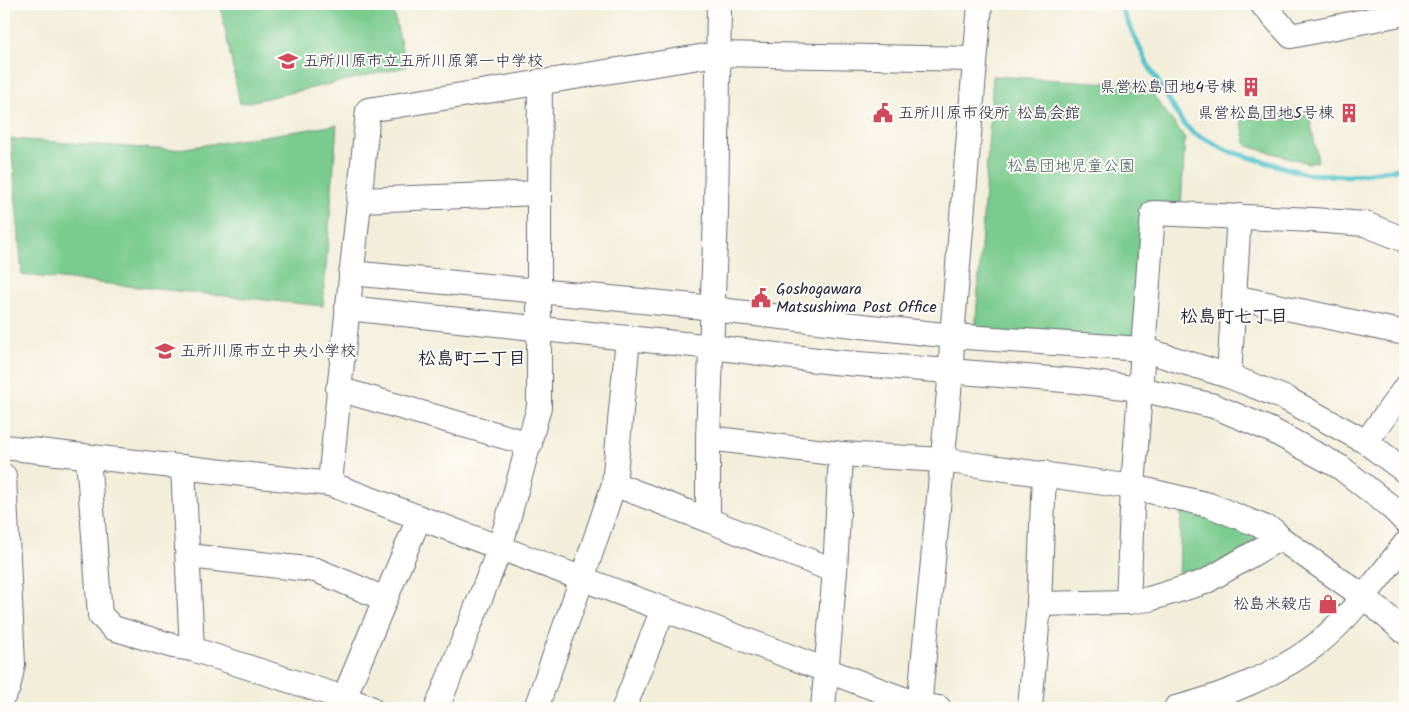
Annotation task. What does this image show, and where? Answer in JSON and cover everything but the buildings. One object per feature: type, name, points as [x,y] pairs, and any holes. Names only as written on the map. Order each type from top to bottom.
[{"type":"street","points":[[708,520],[708,438],[714,308],[719,4]]},
{"type":"street","points":[[4,447],[330,484],[926,707],[942,460],[951,371],[952,336],[980,4]]},
{"type":"street","points":[[1262,4],[1291,36],[1405,13]]},
{"type":"street","points":[[330,484],[338,389],[360,200],[368,110],[718,54],[974,60]]},
{"type":"street","points":[[437,708],[500,548],[539,407],[540,81]]},
{"type":"street","points":[[360,200],[539,193]]},
{"type":"street","points":[[1128,602],[1133,487],[1152,213],[1365,224],[1405,240]]},
{"type":"street","points":[[1229,376],[1239,216]]},
{"type":"street","points":[[351,273],[714,308],[952,336],[1142,349],[1229,376],[1287,400],[1366,442],[1405,471]]},
{"type":"street","points":[[1234,297],[1405,333]]},
{"type":"street","points":[[347,308],[712,346],[833,362],[1077,381],[1140,389],[1214,406],[1273,431],[1340,467],[1391,507],[1405,521]]},
{"type":"street","points":[[536,708],[614,484],[628,338]]},
{"type":"street","points":[[1366,442],[1405,388]]},
{"type":"street","points":[[338,389],[530,444]]},
{"type":"street","points":[[1273,431],[1287,400]]},
{"type":"street","points":[[708,438],[841,454],[942,460],[1044,473],[1133,487],[1209,504],[1274,531],[1280,538],[1364,597],[1405,632]]},
{"type":"street","points":[[822,708],[836,571],[841,454]]},
{"type":"street","points":[[88,457],[100,615],[113,628],[192,650],[370,708]]},
{"type":"street","points":[[183,467],[192,650]]},
{"type":"street","points":[[1030,708],[1039,604],[1044,473]]},
{"type":"street","points":[[4,476],[12,664],[5,690]]},
{"type":"street","points":[[614,484],[836,571]]},
{"type":"street","points":[[344,698],[419,518]]},
{"type":"street","points":[[1039,604],[1128,602],[1149,599],[1205,582],[1280,538]]},
{"type":"street","points":[[1187,707],[1233,690],[1287,664],[1316,645],[1364,597],[1405,544]]},
{"type":"street","points":[[188,556],[316,570],[385,599]]},
{"type":"street","points":[[625,708],[663,609]]},
{"type":"green space","points":[[220,4],[392,4],[406,67],[240,104]]},
{"type":"green space","name":"松島団地児童公園","points":[[993,76],[1146,85],[1185,138],[1181,207],[1146,205],[1136,342],[975,333]]},
{"type":"green space","points":[[1308,108],[1318,161],[1308,163],[1247,146],[1241,120]]},
{"type":"green space","points":[[337,125],[323,306],[22,275],[11,139],[172,150]]},
{"type":"green space","points":[[1181,502],[1269,537],[1179,582]]},
{"type":"waterway","points":[[1119,4],[1147,63],[1182,122],[1193,133],[1229,151],[1306,174],[1349,176],[1405,168]]},
{"type":"place","name":"五所川原市立五所川原第一中学校","points":[[288,61]]},
{"type":"place","name":"県営松島団地4号棟","points":[[1251,87]]},
{"type":"place","name":"五所川原市役所 松島会館","points":[[883,113]]},
{"type":"place","name":"県営松島団地5号棟","points":[[1349,113]]},
{"type":"place","name":"Goshogawara Matsushima Post Office","points":[[761,298]]},
{"type":"place","name":"五所川原市立中央小学校","points":[[165,351]]},
{"type":"place","name":"松島米穀店","points":[[1328,604]]},
{"type":"district","name":"松島町七丁目","points":[[1234,317]]},
{"type":"district","name":"松島町二丁目","points":[[472,359]]}]
